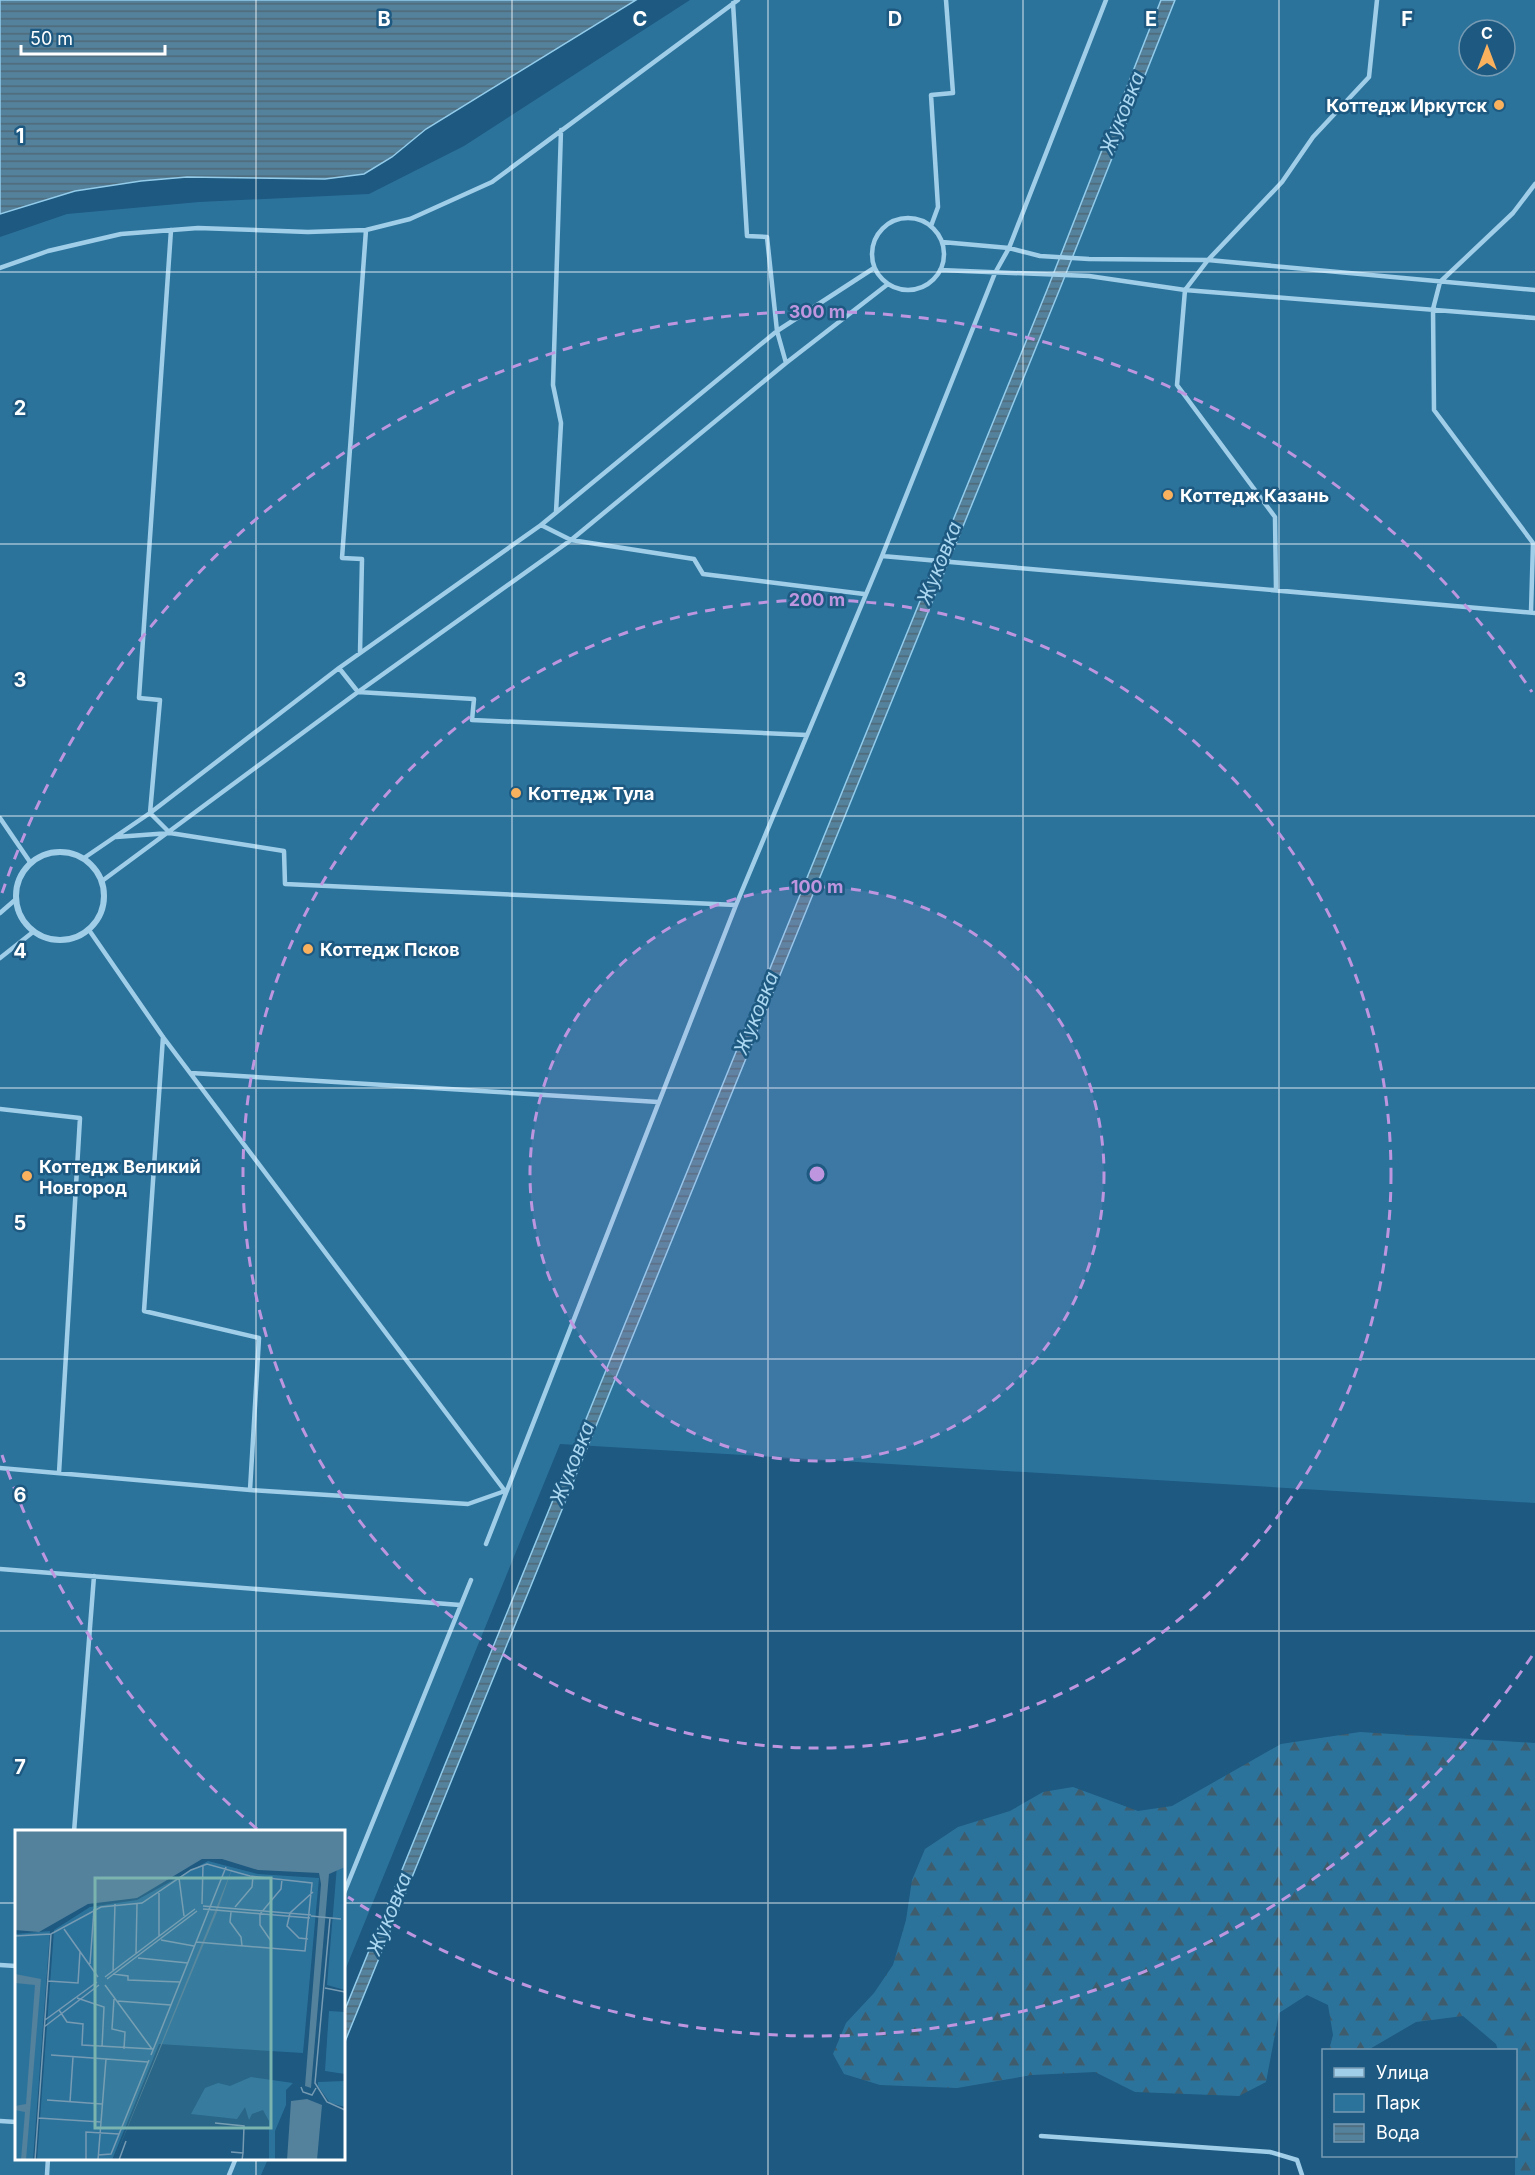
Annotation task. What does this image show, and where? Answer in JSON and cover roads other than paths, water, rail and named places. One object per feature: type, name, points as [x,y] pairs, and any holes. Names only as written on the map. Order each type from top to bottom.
[{"type":"street","points":[[57,851],[84,858],[95,869],[102,881],[103,908],[89,930],[76,938],[61,941],[33,932],[24,923],[15,900],[18,880],[30,862],[57,851]]},
{"type":"lane","points":[[931,226],[938,207],[931,95],[953,93],[946,0]]},
{"type":"lane","points":[[486,1544],[736,905],[864,594],[882,556],[996,273],[1009,248],[1106,0]]},
{"type":"lane","points":[[1276,589],[1275,517],[1177,385],[1185,290],[1208,260],[1282,182],[1313,137],[1369,77],[1377,0]]},
{"type":"lane","points":[[0,268],[84,241],[121,234],[171,230],[308,232],[366,230],[410,219],[492,182],[735,2]]},
{"type":"lane","points":[[735,2],[747,236],[767,237],[777,331],[786,363]]},
{"type":"lane","points":[[556,512],[561,423],[552,385],[561,130]]},
{"type":"lane","points":[[882,556],[1533,612],[1533,543],[1434,410],[1433,309],[1440,282],[1513,213],[1535,184]]},
{"type":"lane","points":[[908,217],[931,226],[942,242],[944,261],[940,270],[933,279],[917,288],[899,289],[888,284],[874,268],[872,244],[886,224],[908,217]]},
{"type":"lane","points":[[150,813],[160,700],[139,698],[171,230]]},
{"type":"lane","points":[[360,653],[362,559],[342,558],[366,230]]},
{"type":"lane","points":[[942,242],[1009,248],[1040,256],[1089,259],[1208,260],[1535,290]]},
{"type":"lane","points":[[84,858],[150,813],[339,668],[541,525],[777,331],[874,268]]},
{"type":"lane","points":[[940,270],[1089,276],[1185,290],[1535,318]]},
{"type":"lane","points":[[102,881],[358,692],[571,540],[786,363],[888,284]]},
{"type":"lane","points":[[541,525],[571,540],[694,560],[703,574],[864,594]]},
{"type":"lane","points":[[339,668],[358,692],[474,699],[472,720],[807,735]]},
{"type":"lane","points":[[150,813],[170,833]]},
{"type":"lane","points":[[0,818],[30,862]]},
{"type":"lane","points":[[114,837],[170,833],[284,851],[285,884],[736,905]]},
{"type":"lane","points":[[0,913],[15,900]]},
{"type":"lane","points":[[89,930],[163,1037],[505,1491]]},
{"type":"lane","points":[[0,958],[33,932]]},
{"type":"lane","points":[[163,1037],[144,1311],[259,1338],[250,1490]]},
{"type":"lane","points":[[190,1073],[658,1102]]},
{"type":"lane","points":[[0,1109],[80,1118],[59,1473]]},
{"type":"lane","points":[[0,1468],[250,1490],[468,1504],[505,1491]]},
{"type":"lane","points":[[0,1569],[460,1605]]},
{"type":"lane","points":[[74,1830],[94,1576]]},
{"type":"lane","points":[[345,1891],[471,1580]]},
{"type":"lane","points":[[0,1965],[15,1966]]},
{"type":"lane","points":[[0,2121],[15,2122]]},
{"type":"lane","points":[[1041,2136],[1270,2152],[1297,2160],[1302,2175]]},
{"type":"lane","points":[[47,2175],[48,2160]]},
{"type":"lane","points":[[229,2175],[235,2160]]},
{"type":"water","points":[[0,0],[636,0],[426,129],[392,157],[364,174],[325,179],[187,177],[141,181],[75,191],[0,214]]},
{"type":"water","name":"Жуковка","points":[[1161,0],[1175,0],[1059,291],[345,2042],[345,2010],[1047,290]]},
{"type":"place","name":"Коттедж Иркутск","points":[[1499,105]]},
{"type":"place","name":"Коттедж Казань","points":[[1168,495]]},
{"type":"place","name":"Коттедж Тула","points":[[516,793]]},
{"type":"place","name":"Коттедж Псков","points":[[308,949]]},
{"type":"place","name":"Коттедж Великий Новгород","points":[[27,1176]]}]
